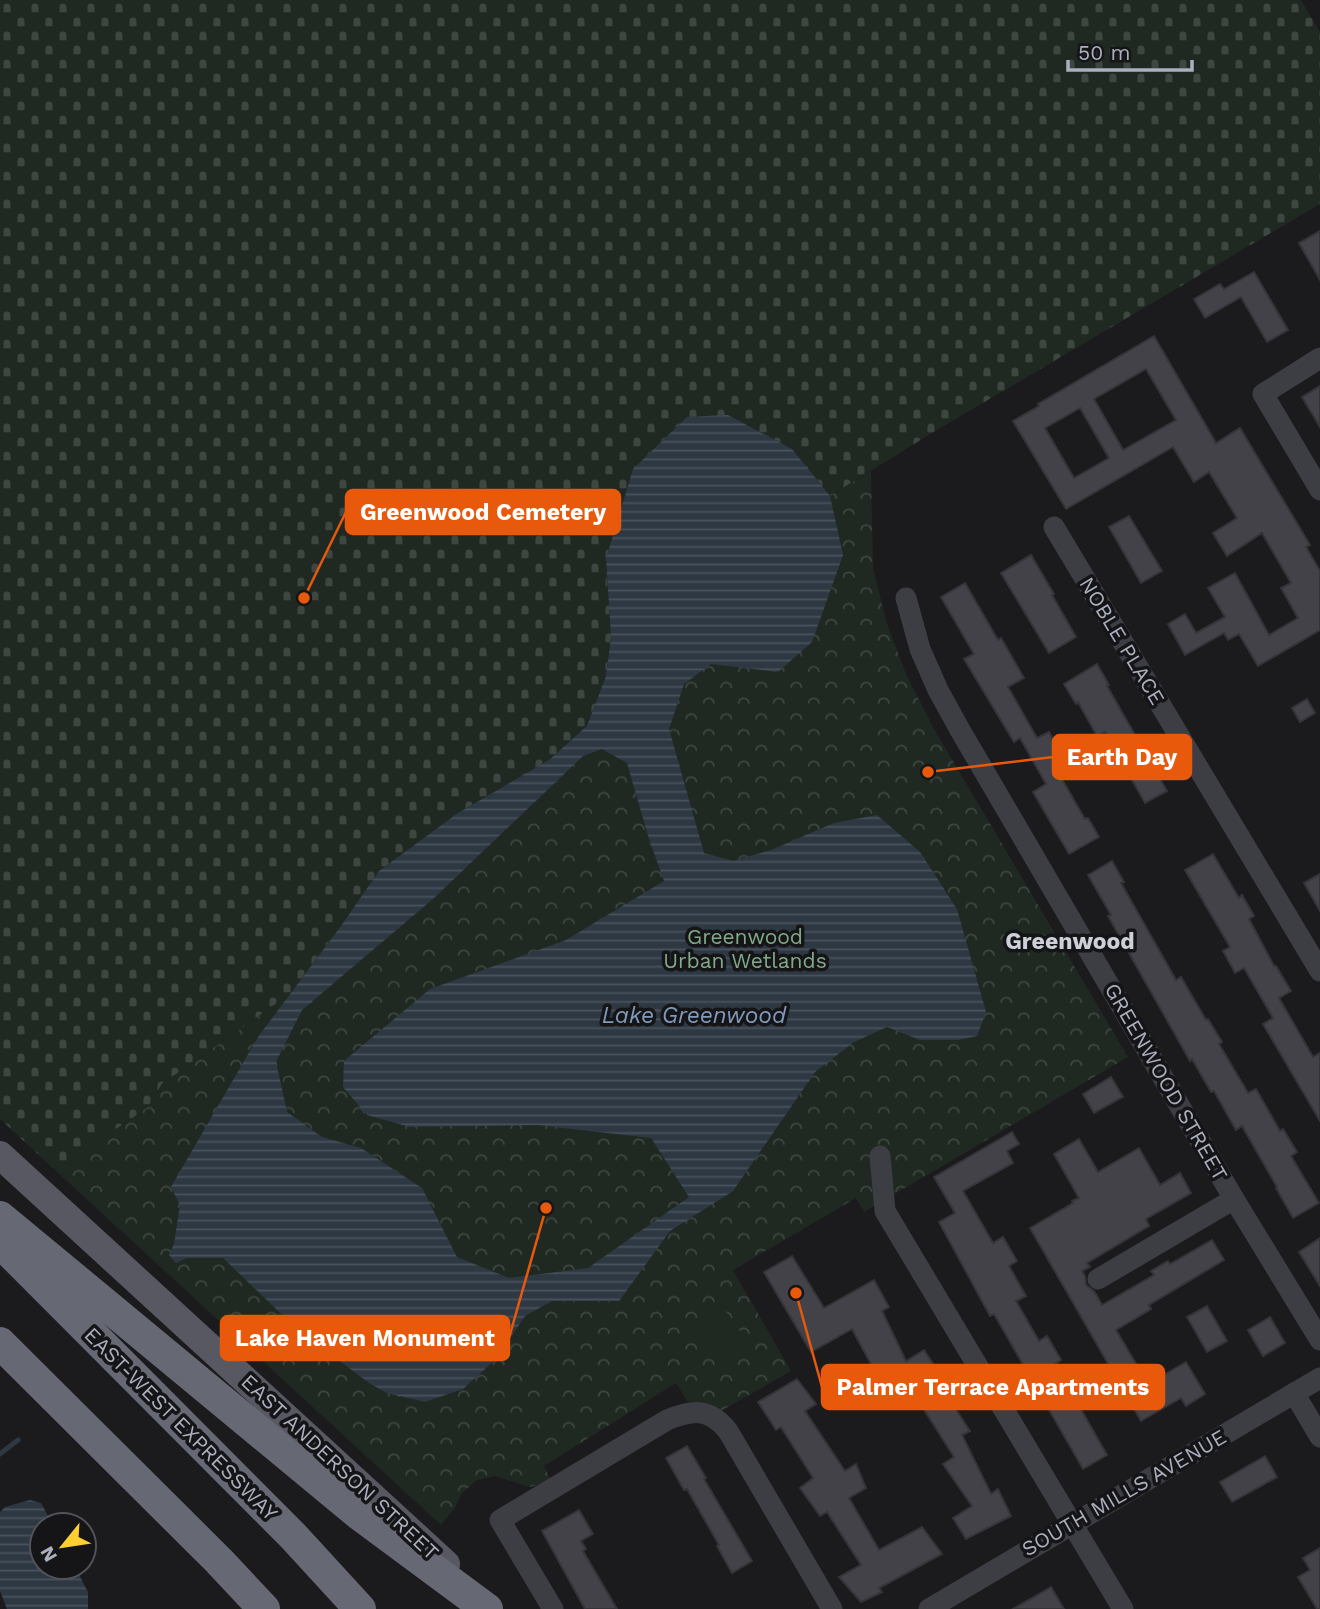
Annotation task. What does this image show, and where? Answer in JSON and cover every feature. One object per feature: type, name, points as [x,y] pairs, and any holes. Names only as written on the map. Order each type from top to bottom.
[{"type":"highway","points":[[0,1217],[360,1515],[487,1609]]},
{"type":"highway","name":"EAST-WEST EXPRESSWAY","points":[[0,1242],[293,1536],[360,1609]]},
{"type":"highway","points":[[0,1343],[264,1609]]},
{"type":"main road","name":"EAST ANDERSON STREET","points":[[0,1154],[494,1609]]},
{"type":"street","points":[[1320,358],[1263,394],[1320,490]]},
{"type":"street","name":"NOBLE PLACE","points":[[1054,527],[1320,971]]},
{"type":"street","name":"GREENWOOD STREET","points":[[906,598],[920,649],[960,730],[1234,1199],[1320,1340]]},
{"type":"street","points":[[880,1156],[885,1211],[1123,1609]]},
{"type":"street","points":[[1098,1279],[1234,1199]]},
{"type":"street","name":"SOUTH MILLS AVENUE","points":[[929,1609],[1320,1378]]},
{"type":"street","points":[[1294,1393],[1320,1437]]},
{"type":"street","points":[[553,1609],[500,1520],[667,1420],[695,1412],[720,1421],[728,1431],[832,1609]]},
{"type":"green space","points":[[0,0],[1301,0],[1320,32],[1320,204],[830,496],[792,449],[728,415],[606,559],[611,637],[606,676],[587,726],[549,760],[458,813],[379,871],[290,994],[162,1084],[148,1108],[55,1170],[0,1119]]},
{"type":"green space","name":"Greenwood Urban Wetlands","points":[[728,415],[792,449],[830,496],[871,471],[873,568],[887,624],[906,674],[934,729],[1128,1057],[864,1212],[856,1198],[733,1270],[791,1371],[721,1411],[687,1401],[676,1383],[544,1466],[550,1479],[538,1485],[530,1487],[495,1476],[477,1480],[462,1493],[455,1508],[441,1525],[55,1170],[147,1108],[162,1084],[290,994],[379,871],[458,813],[549,760],[587,726],[606,676],[611,637],[606,559],[633,469],[687,417]]},
{"type":"green space","points":[[721,1305],[748,1342],[719,1364],[693,1326]]},
{"type":"water","name":"Lake Greenwood","points":[[728,415],[792,449],[830,496],[843,555],[812,642],[778,672],[711,664],[684,684],[669,729],[704,853],[733,861],[771,850],[834,823],[877,815],[920,852],[957,909],[986,1012],[977,1036],[958,1040],[920,1040],[887,1027],[854,1042],[815,1072],[733,1191],[670,1231],[619,1301],[552,1301],[525,1316],[496,1359],[463,1389],[425,1402],[387,1393],[369,1383],[296,1328],[223,1258],[186,1258],[176,1263],[169,1255],[174,1244],[180,1205],[171,1187],[258,1037],[379,871],[458,813],[549,760],[587,726],[606,676],[611,637],[606,559],[633,469],[687,417]],"holes":[[[602,749],[627,763],[664,881],[566,940],[430,989],[344,1061],[343,1087],[367,1115],[410,1127],[537,1125],[651,1138],[689,1197],[588,1268],[509,1278],[457,1257],[422,1188],[361,1148],[322,1137],[287,1112],[276,1062],[302,1010],[433,899],[583,756]]]},
{"type":"water","points":[[30,1500],[41,1503],[45,1511],[28,1511],[28,1581],[82,1581],[88,1592],[88,1609],[7,1609],[0,1591],[0,1512],[5,1507]]},
{"type":"building","points":[[1320,231],[1320,280],[1299,243]]},
{"type":"building","points":[[1254,272],[1288,330],[1267,342],[1241,297],[1205,318],[1194,299],[1220,284],[1224,289]]},
{"type":"building","points":[[1154,336],[1216,443],[1240,428],[1310,545],[1306,547],[1320,571],[1320,630],[1258,666],[1239,634],[1228,640],[1224,633],[1185,655],[1168,624],[1185,614],[1196,633],[1225,617],[1208,588],[1235,573],[1269,635],[1298,618],[1281,588],[1291,583],[1262,533],[1227,556],[1213,533],[1237,518],[1209,472],[1194,482],[1173,447],[1066,509],[1013,421],[1039,406],[1038,404]],"holes":[[[1146,369],[1176,420],[1123,450],[1094,399]],[[1080,408],[1109,458],[1074,478],[1045,428]]]},
{"type":"building","points":[[1320,386],[1320,427],[1302,397]]},
{"type":"building","points":[[1129,516],[1162,571],[1141,583],[1109,527]]},
{"type":"building","points":[[1031,555],[1076,637],[1049,653],[1001,573]]},
{"type":"building","points":[[965,583],[1024,678],[1008,687],[1037,738],[1049,732],[1067,763],[1056,769],[1085,819],[1088,818],[1099,837],[1069,854],[1033,792],[1046,784],[1020,738],[1014,742],[964,659],[974,654],[941,597]]},
{"type":"building","points":[[1097,664],[1167,791],[1145,803],[1105,732],[1097,736],[1078,702],[1076,704],[1064,684]]},
{"type":"building","points":[[1307,699],[1315,713],[1300,722],[1292,708]]},
{"type":"building","points":[[1213,854],[1239,898],[1242,895],[1254,916],[1249,919],[1291,991],[1279,998],[1313,1057],[1320,1053],[1320,1121],[1263,1024],[1273,1018],[1244,968],[1235,973],[1223,951],[1230,947],[1185,870]]},
{"type":"building","points":[[1112,861],[1124,882],[1121,883],[1176,980],[1181,977],[1206,1020],[1208,1019],[1222,1042],[1219,1044],[1248,1093],[1256,1089],[1280,1131],[1283,1129],[1297,1152],[1291,1156],[1319,1203],[1293,1218],[1242,1126],[1236,1130],[1214,1091],[1211,1092],[1192,1059],[1190,1061],[1108,916],[1111,915],[1088,875]]},
{"type":"building","points":[[1320,874],[1320,911],[1304,883]]},
{"type":"building","points":[[1111,1077],[1123,1097],[1094,1113],[1083,1094]]},
{"type":"building","points":[[1012,1132],[1019,1144],[1007,1151],[1013,1163],[963,1191],[993,1243],[1003,1237],[1017,1261],[1009,1266],[1026,1296],[1016,1301],[1039,1341],[1047,1336],[1061,1360],[1055,1364],[1107,1455],[1083,1469],[994,1314],[990,1316],[939,1222],[955,1213],[934,1177]]},
{"type":"building","points":[[1079,1139],[1098,1172],[1139,1148],[1160,1185],[1180,1173],[1191,1193],[1146,1219],[1149,1226],[1087,1263],[1090,1267],[1082,1271],[1086,1285],[1094,1291],[1102,1305],[1154,1275],[1151,1271],[1168,1261],[1170,1264],[1212,1240],[1224,1260],[1149,1305],[1151,1309],[1116,1330],[1148,1384],[1186,1362],[1205,1394],[1186,1406],[1181,1398],[1141,1421],[1030,1228],[1079,1198],[1054,1154]]},
{"type":"building","points":[[1320,1238],[1320,1286],[1299,1252]]},
{"type":"building","points":[[792,1256],[824,1308],[874,1280],[889,1307],[882,1311],[906,1361],[924,1350],[939,1373],[934,1376],[970,1431],[962,1435],[991,1494],[998,1489],[1011,1516],[966,1539],[953,1518],[972,1506],[943,1464],[954,1457],[911,1389],[881,1408],[863,1382],[877,1375],[852,1329],[811,1352],[764,1272]]},
{"type":"building","points":[[1207,1306],[1227,1341],[1207,1352],[1187,1317]]},
{"type":"building","points":[[1270,1317],[1285,1343],[1263,1356],[1248,1330]]},
{"type":"building","points":[[797,1379],[816,1404],[805,1411],[845,1471],[856,1464],[866,1488],[849,1498],[879,1550],[922,1527],[942,1554],[879,1588],[882,1592],[861,1602],[839,1577],[861,1565],[827,1512],[820,1516],[800,1488],[813,1478],[781,1427],[776,1430],[758,1402]]},
{"type":"building","points":[[687,1446],[752,1561],[732,1573],[687,1489],[684,1490],[666,1458]]},
{"type":"building","points":[[1265,1456],[1277,1477],[1232,1502],[1220,1482]]},
{"type":"building","points":[[579,1510],[593,1534],[581,1541],[586,1549],[583,1551],[617,1609],[585,1609],[542,1531]]},
{"type":"building","points":[[1320,1548],[1320,1609],[1317,1609],[1298,1577],[1310,1570],[1303,1558]]},
{"type":"building","points":[[1051,1587],[1064,1609],[1013,1609]]},
{"type":"waterway","points":[[0,1454],[18,1440]]},
{"type":"place","name":"Greenwood Cemetery","points":[[304,598]]},
{"type":"place","name":"Earth Day","points":[[928,772]]},
{"type":"place","name":"Lake Haven Monument","points":[[546,1208]]},
{"type":"place","name":"Palmer Terrace Apartments","points":[[796,1293]]},
{"type":"district","name":"Greenwood","points":[[1070,941]]}]
